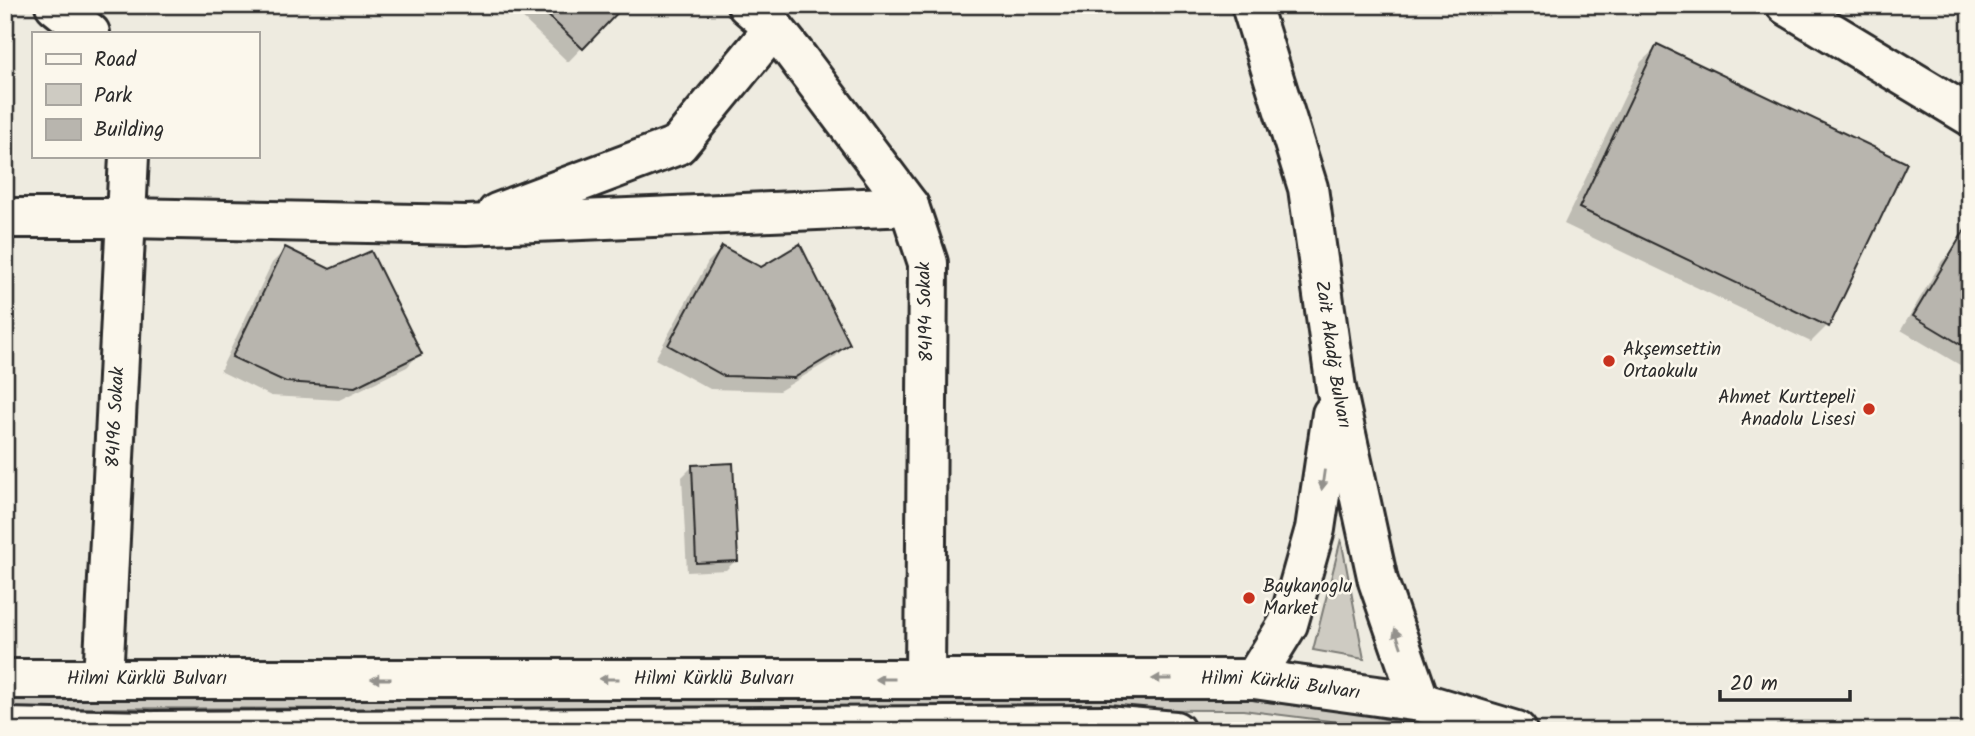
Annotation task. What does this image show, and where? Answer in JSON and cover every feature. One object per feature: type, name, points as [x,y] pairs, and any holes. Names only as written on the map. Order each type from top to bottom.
[{"type":"street","points":[[55,5],[89,32]]},
{"type":"street","name":"Zait Akadğ Bulvarı","points":[[1251,5],[1308,188],[1336,388],[1378,581],[1420,702]]},
{"type":"street","points":[[1786,5],[1970,116]]},
{"type":"street","points":[[466,225],[678,145],[760,17]]},
{"type":"street","name":"84194 Sokak","points":[[760,17],[909,206],[928,263],[925,679]]},
{"type":"street","name":"84196 Sokak","points":[[103,679],[129,158]]},
{"type":"street","points":[[5,218],[466,225],[909,206]]},
{"type":"street","points":[[1254,679],[1288,624],[1315,529],[1336,388]]},
{"type":"street","name":"Hilmi Kürklü Bulvarı","points":[[5,679],[1254,679],[1420,702],[1517,731]]},
{"type":"street","points":[[5,728],[149,731]]},
{"type":"street","points":[[155,731],[1108,728],[1175,731]]},
{"type":"green space","points":[[1341,539],[1364,659],[1313,650]]},
{"type":"green space","points":[[5,699],[1244,699],[1365,714],[1431,731],[1386,731],[1362,725],[1243,710],[5,708]]},
{"type":"building","points":[[537,5],[625,5],[583,49]]},
{"type":"building","points":[[1657,44],[1907,163],[1829,327],[1579,208]]},
{"type":"building","points":[[1970,221],[1970,350],[1913,316]]},
{"type":"building","points":[[800,244],[850,344],[794,378],[724,376],[668,345],[722,246],[761,267]]},
{"type":"building","points":[[285,247],[330,269],[371,251],[422,354],[355,387],[286,382],[232,357]]},
{"type":"building","points":[[733,463],[738,561],[696,563],[692,465]]},
{"type":"place","name":"Akşemsettin Ortaokulu","points":[[1609,361]]},
{"type":"place","name":"Ahmet Kurttepeli Anadolu Lisesi","points":[[1869,409]]},
{"type":"place","name":"Baykanoglu Market","points":[[1249,598]]}]
